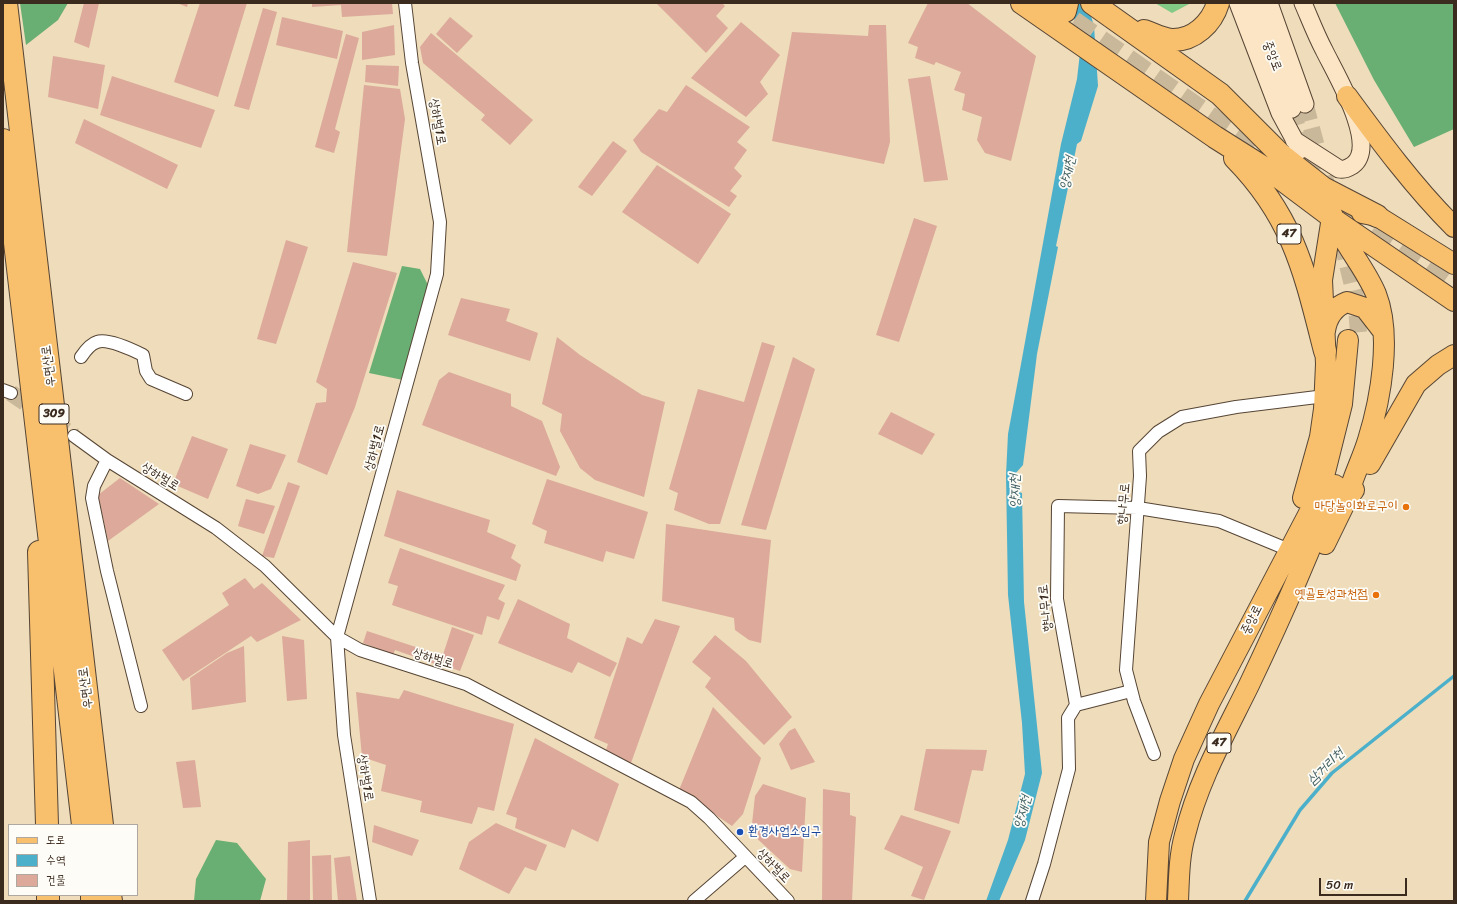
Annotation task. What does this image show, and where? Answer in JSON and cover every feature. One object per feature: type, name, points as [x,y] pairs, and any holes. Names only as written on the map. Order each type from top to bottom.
[{"type":"highway","name":"우면산로","points":[[6,3],[102,824]]},
{"type":"highway","points":[[1023,3],[1054,15],[1064,12],[1067,3]]},
{"type":"highway","name":"47","points":[[1023,3],[1215,138],[1252,177],[1268,197],[1283,221],[1304,270],[1325,343]]},
{"type":"highway","points":[[1092,3],[1220,94],[1281,155],[1323,188],[1377,216]]},
{"type":"highway","points":[[1123,24],[1162,38],[1178,40],[1192,35],[1204,27],[1214,14],[1218,3]]},
{"type":"highway","points":[[1215,138],[1280,178],[1332,217]]},
{"type":"highway","name":"우면산로","points":[[3,140],[83,824]]},
{"type":"highway","points":[[36,424],[40,621],[47,824]]},
{"type":"main road","points":[[1347,96],[1397,163],[1437,210],[1454,227]]},
{"type":"main road","points":[[1323,188],[1332,217],[1372,286],[1380,309],[1383,332],[1384,350],[1374,416],[1368,440],[1351,481],[1347,499]]},
{"type":"main road","points":[[1332,217],[1351,212],[1377,216],[1454,264]]},
{"type":"main road","points":[[1332,217],[1454,300]]},
{"type":"main road","points":[[1325,343],[1322,273],[1332,217]]},
{"type":"main road","points":[[1325,343],[1330,316],[1338,306],[1347,302],[1365,308],[1383,332]]},
{"type":"main road","name":"중앙로","points":[[1156,901],[1159,842],[1170,801],[1184,759],[1209,704],[1275,574],[1320,492],[1342,404],[1354,340],[1359,373],[1357,397],[1341,467],[1316,536],[1249,685],[1212,756],[1194,802],[1184,836],[1178,901]]},
{"type":"main road","name":"47","points":[[1275,574],[1282,547],[1294,523],[1310,475],[1320,436],[1325,396],[1325,343]]},
{"type":"main road","points":[[1290,593],[1326,544],[1347,499],[1359,483],[1416,384],[1438,365],[1454,356]]},
{"type":"street","name":"상하벌1로","points":[[370,901],[344,735],[337,637],[437,274],[440,222],[412,63],[405,3]]},
{"type":"street","points":[[1238,3],[1280,113],[1294,140],[1323,188],[1341,180],[1349,172],[1360,155],[1361,142],[1357,122],[1347,96],[1303,3]]},
{"type":"street","name":"중앙로","points":[[1254,3],[1299,107],[1269,3]]},
{"type":"street","points":[[1294,140],[1336,168],[1344,169],[1352,166]]},
{"type":"street","points":[[81,357],[89,347],[97,342],[104,341],[133,349],[143,355],[146,371],[150,379],[186,394]]},
{"type":"street","name":"향나무로","points":[[1154,754],[1131,691],[1126,670],[1140,476],[1139,451],[1158,432],[1182,417],[1236,407],[1325,396]]},
{"type":"street","name":"상하벌로","points":[[74,436],[107,460],[216,528],[265,566],[337,637],[360,650],[466,684],[691,802],[788,901]]},
{"type":"street","points":[[107,460],[94,486],[92,498],[107,572],[140,706]]},
{"type":"street","name":"향나무1로","points":[[1076,705],[1057,599],[1058,506],[1138,508]]},
{"type":"street","points":[[1138,508],[1219,521],[1282,547]]},
{"type":"street","points":[[1032,901],[1046,857],[1069,770],[1068,718],[1076,705],[1131,691]]},
{"type":"street","points":[[694,901],[746,857]]},
{"type":"green space","points":[[20,3],[68,3],[58,20],[26,45]]},
{"type":"green space","points":[[1155,3],[1191,3],[1172,13]]},
{"type":"green space","points":[[1335,3],[1454,3],[1454,129],[1414,147],[1374,80]]},
{"type":"green space","points":[[402,266],[420,269],[428,285],[403,380],[369,373]]},
{"type":"green space","points":[[216,840],[237,843],[266,879],[260,901],[194,901],[196,879]]},
{"type":"water","name":"양재천","points":[[1070,3],[1087,3],[1094,26],[1098,86],[1081,141],[1077,144],[1056,246],[1058,247],[1037,354],[1023,465],[1015,474],[1019,492],[1022,493],[1024,602],[1042,773],[1025,840],[999,901],[986,901],[1008,840],[1025,774],[1022,723],[1008,595],[1006,475],[1008,434],[1061,144],[1077,79],[1081,44]]},
{"type":"building","points":[[84,3],[99,3],[89,48],[74,42]]},
{"type":"building","points":[[177,3],[188,3],[187,7]]},
{"type":"building","points":[[200,3],[247,3],[218,97],[174,82]]},
{"type":"building","points":[[312,3],[392,3],[393,14],[342,17],[341,5],[312,7]]},
{"type":"building","points":[[656,3],[722,3],[725,6],[716,16],[728,28],[706,53]]},
{"type":"building","points":[[928,3],[967,3],[1036,56],[1011,161],[985,153],[977,140],[982,117],[962,110],[965,94],[954,90],[961,72],[936,62],[934,65],[915,58],[918,47],[908,43]]},
{"type":"building","points":[[263,8],[277,12],[249,110],[234,106]]},
{"type":"building","points":[[282,17],[343,31],[337,59],[276,45]]},
{"type":"building","points":[[450,17],[473,36],[457,53],[436,34]]},
{"type":"building","points":[[741,22],[780,55],[760,82],[768,94],[746,117],[691,78]]},
{"type":"building","points":[[394,25],[395,55],[362,60],[362,32]]},
{"type":"building","points":[[869,25],[886,25],[890,142],[884,164],[772,141],[792,32],[868,36]]},
{"type":"building","points":[[431,33],[533,120],[510,145],[481,120],[485,115],[423,63],[420,47]]},
{"type":"building","points":[[346,34],[359,38],[335,129],[340,132],[334,153],[315,147]]},
{"type":"building","points":[[53,56],[105,65],[98,109],[48,97]]},
{"type":"building","points":[[366,65],[399,66],[398,86],[365,82]]},
{"type":"building","points":[[112,76],[215,110],[201,148],[100,115]]},
{"type":"building","points":[[930,76],[948,180],[924,182],[908,79]]},
{"type":"building","points":[[364,85],[400,89],[405,119],[387,256],[347,252]]},
{"type":"building","points":[[686,85],[750,127],[737,142],[747,150],[734,168],[742,176],[730,191],[737,196],[729,207],[641,152],[633,140],[659,109],[667,112]]},
{"type":"building","points":[[84,119],[178,165],[167,189],[75,143]]},
{"type":"building","points":[[613,141],[627,151],[592,196],[578,187]]},
{"type":"building","points":[[657,165],[731,214],[698,264],[622,212]]},
{"type":"building","points":[[914,218],[937,226],[899,342],[876,335]]},
{"type":"building","points":[[286,240],[308,247],[276,344],[257,339]]},
{"type":"building","points":[[353,262],[397,273],[355,407],[327,475],[297,462],[316,403],[326,402],[327,389],[316,382]]},
{"type":"building","points":[[461,298],[510,309],[506,321],[538,333],[530,361],[448,335]]},
{"type":"building","points":[[557,337],[580,355],[642,395],[665,402],[644,497],[595,480],[580,468],[560,431],[562,414],[542,404]]},
{"type":"building","points":[[762,342],[775,346],[720,524],[709,524],[674,510],[678,493],[669,489],[698,389],[744,402]]},
{"type":"building","points":[[793,357],[815,369],[766,530],[741,525]]},
{"type":"building","points":[[449,372],[511,394],[511,406],[542,421],[560,467],[556,476],[422,425],[439,380]]},
{"type":"building","points":[[891,412],[935,434],[922,455],[878,434]]},
{"type":"building","points":[[192,436],[228,449],[208,499],[173,484]]},
{"type":"building","points":[[250,444],[286,455],[271,489],[258,494],[236,486]]},
{"type":"building","points":[[120,478],[159,504],[108,541],[98,495]]},
{"type":"building","points":[[547,479],[648,512],[634,559],[606,551],[603,562],[544,543],[547,531],[532,524]]},
{"type":"building","points":[[288,482],[300,486],[274,558],[262,556]]},
{"type":"building","points":[[397,490],[490,520],[487,532],[516,545],[511,558],[521,565],[516,581],[384,536]]},
{"type":"building","points":[[246,499],[275,506],[264,534],[238,526]]},
{"type":"building","points":[[666,524],[771,540],[761,643],[749,640],[735,630],[734,618],[662,601]]},
{"type":"building","points":[[400,548],[505,585],[498,599],[505,603],[499,620],[487,616],[482,635],[392,605],[398,586],[388,583]]},
{"type":"building","points":[[245,578],[254,589],[262,583],[301,620],[257,642],[251,636],[183,681],[162,650],[229,605],[222,593]]},
{"type":"building","points":[[518,599],[570,624],[567,638],[617,663],[610,677],[578,662],[572,673],[498,643]]},
{"type":"building","points":[[655,619],[680,626],[631,763],[606,750],[608,744],[594,738],[627,637],[642,644]]},
{"type":"building","points":[[452,627],[474,635],[460,671],[440,664]]},
{"type":"building","points":[[367,631],[440,655],[438,665],[395,650],[393,655],[363,643]]},
{"type":"building","points":[[715,635],[746,661],[792,717],[764,745],[705,687],[711,678],[692,662]]},
{"type":"building","points":[[282,636],[304,640],[307,699],[287,701]]},
{"type":"building","points":[[244,646],[246,702],[192,710],[190,678],[227,653]]},
{"type":"building","points":[[404,690],[514,724],[494,811],[478,807],[472,824],[420,812],[422,801],[381,791],[386,765],[362,757],[356,692],[399,699]]},
{"type":"building","points":[[713,707],[761,758],[743,814],[732,826],[679,790]]},
{"type":"building","points":[[795,728],[815,762],[791,770],[779,744],[789,731]]},
{"type":"building","points":[[535,738],[619,784],[598,842],[572,829],[565,848],[515,828],[517,818],[506,814]]},
{"type":"building","points":[[926,749],[987,750],[983,771],[972,770],[959,824],[914,810]]},
{"type":"building","points":[[195,760],[201,807],[183,808],[176,762]]},
{"type":"building","points":[[763,784],[806,798],[802,872],[790,869],[751,833],[755,796]]},
{"type":"building","points":[[823,789],[850,793],[850,815],[856,817],[852,901],[822,901]]},
{"type":"building","points":[[901,815],[951,831],[924,900],[911,896],[923,867],[884,849]]},
{"type":"building","points":[[496,823],[547,845],[536,871],[525,867],[509,894],[459,869],[469,842]]},
{"type":"building","points":[[374,825],[419,840],[412,856],[372,842]]},
{"type":"building","points":[[310,840],[310,901],[287,901],[288,842]]},
{"type":"building","points":[[331,855],[332,901],[313,901],[312,856]]},
{"type":"building","points":[[350,856],[357,901],[338,901],[334,858]]},
{"type":"waterway","name":"삼거리천","points":[[1245,901],[1300,810],[1332,773],[1454,676]]},
{"type":"tunnel","points":[[1046,3],[1280,166]]},
{"type":"tunnel","points":[[1305,104],[1330,197]]},
{"type":"tunnel","points":[[1292,109],[1313,184]]},
{"type":"tunnel","points":[[1318,193],[1454,289]]},
{"type":"tunnel","points":[[1342,242],[1356,300],[1359,340]]},
{"type":"tunnel","points":[[11,393],[74,436]]},
{"type":"place","name":"마당놀이화로구이","points":[[1406,507]]},
{"type":"place","name":"옛골토성과천점","points":[[1376,595]]},
{"type":"place","name":"환경사업소입구","points":[[740,832]]}]
